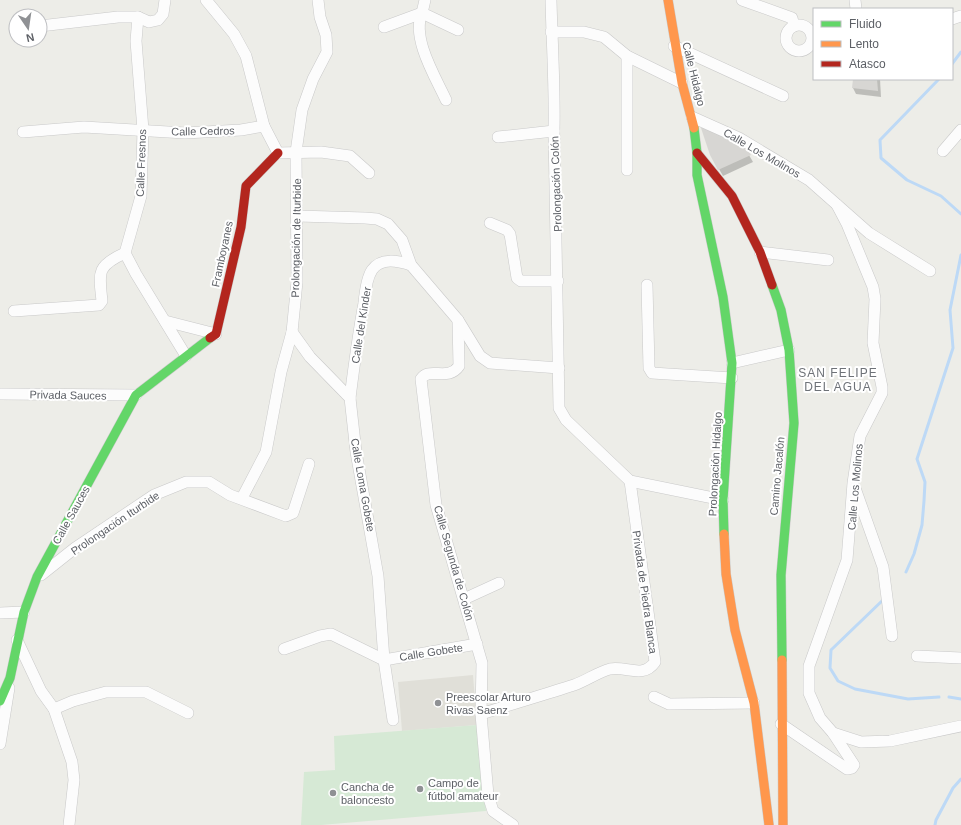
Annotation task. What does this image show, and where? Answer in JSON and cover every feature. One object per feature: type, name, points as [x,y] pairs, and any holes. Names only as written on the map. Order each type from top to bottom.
[{"type":"street","points":[[48,25],[110,18],[138,18],[149,22],[158,20],[163,14],[165,0]]},
{"type":"street","points":[[206,0],[234,34],[246,56],[264,126],[278,153],[321,152],[350,156],[369,173]]},
{"type":"street","name":"Prolongación de Iturbide","points":[[242,498],[266,452],[282,372],[292,332],[297,282],[298,216],[296,152],[302,110],[313,79],[326,52],[326,35],[320,17],[318,0]]},
{"type":"street","points":[[425,0],[419,19],[422,47],[446,100]]},
{"type":"street","name":"Prolongación Colón","points":[[551,0],[551,49],[555,87],[554,131],[558,280],[559,408],[566,420],[630,480]]},
{"type":"street","name":"Calle Hidalgo","points":[[668,0],[674,46],[682,83],[692,117],[697,153]]},
{"type":"street","points":[[742,0],[792,18],[794,26]]},
{"type":"street","points":[[384,27],[422,13],[458,30]]},
{"type":"street","name":"Calle Fresnos","points":[[125,253],[141,196],[143,130],[136,40],[138,18]]},
{"type":"street","points":[[551,32],[584,32],[604,36],[627,56],[682,83]]},
{"type":"street","points":[[674,46],[783,96]]},
{"type":"street","points":[[627,56],[627,170]]},
{"type":"street","name":"Calle Los Molinos","points":[[692,117],[740,138],[809,180],[836,204],[847,224],[873,287],[875,300],[873,343],[882,393],[860,436],[853,483],[847,560],[809,666],[809,693],[820,718],[852,760],[854,765],[852,768],[847,769],[781,724]]},
{"type":"street","name":"Calle Cedros","points":[[23,132],[84,126],[185,133],[241,130],[264,126]]},
{"type":"street","points":[[943,151],[961,130]]},
{"type":"street","points":[[498,137],[554,131]]},
{"type":"street","name":"Framboyanes","points":[[216,334],[241,227],[246,186],[278,153]]},
{"type":"street","name":"Camino Jacalón","points":[[697,153],[732,196],[760,252],[781,310],[789,350],[794,423],[781,575],[781,724],[786,823]]},
{"type":"street","name":"Prolongación Hidalgo","points":[[697,153],[697,175],[723,297],[732,363],[723,500],[726,574],[735,630],[754,703],[769,825]]},
{"type":"street","points":[[836,204],[869,232],[930,271]]},
{"type":"street","points":[[298,216],[377,219],[388,224],[402,240],[412,265],[458,320],[480,356],[490,363],[559,368]]},
{"type":"street","points":[[490,223],[507,230],[510,234],[517,278],[522,281],[558,280]]},
{"type":"street","points":[[760,252],[828,260]]},
{"type":"street","points":[[14,311],[99,305],[102,301],[100,274],[104,266],[125,253],[136,274],[186,356],[216,334]]},
{"type":"street","name":"Calle del Kinder","points":[[350,398],[361,318],[366,289],[372,270],[382,262],[394,260],[412,265]]},
{"type":"street","points":[[647,285],[649,368],[652,373],[732,378]]},
{"type":"street","name":"Calle Segunda de Colón","points":[[458,320],[459,366],[456,371],[449,374],[423,375],[421,380],[436,505],[477,644],[483,672],[481,714],[488,795],[493,811],[513,825]]},
{"type":"street","points":[[165,321],[216,334]]},
{"type":"street","points":[[292,332],[310,357],[350,398]]},
{"type":"street","points":[[732,363],[789,350]]},
{"type":"street","name":"Calle Sauces","points":[[0,700],[10,678],[24,612],[37,577],[136,395],[186,356]]},
{"type":"street","name":"Privada Sauces","points":[[0,394],[136,395]]},
{"type":"street","name":"Calle Loma Gobete","points":[[350,398],[356,452],[378,576],[384,660],[393,720]]},
{"type":"street","name":"Prolongación Iturbide","points":[[37,577],[75,548],[154,495],[186,482],[208,482],[230,495],[242,498],[286,516],[294,513],[309,464]]},
{"type":"street","points":[[630,480],[723,500]]},
{"type":"street","name":"Privada de Piedra Blanca","points":[[481,714],[574,685],[608,670],[617,668],[640,672],[650,668],[655,662],[630,480]]},
{"type":"street","points":[[853,483],[883,567],[892,636]]},
{"type":"street","points":[[464,599],[499,583]]},
{"type":"street","points":[[0,613],[24,612]]},
{"type":"street","points":[[284,649],[320,636],[331,634],[384,660]]},
{"type":"street","points":[[17,640],[41,691],[54,709],[72,762],[74,780],[69,825]]},
{"type":"street","name":"Calle Gobete","points":[[384,660],[477,644]]},
{"type":"street","points":[[917,656],[961,658]]},
{"type":"street","points":[[0,744],[9,698],[10,678]]},
{"type":"street","points":[[54,709],[73,701],[106,692],[146,692],[188,713]]},
{"type":"street","points":[[654,697],[669,704],[754,703]]},
{"type":"street","points":[[833,734],[861,742],[890,741],[960,726]]},
{"type":"shaded area","name":"Preescolar Arturo Rivas Saenz","points":[[473,675],[477,725],[402,731],[398,682]]},
{"type":"green space","name":"Campo de fútbol amateur","points":[[477,725],[486,811],[321,825],[301,825],[304,772],[335,770],[334,736]]},
{"type":"building","points":[[853,80],[877,80],[878,91],[852,88]]},
{"type":"building","points":[[707,125],[742,141],[751,155],[718,170],[710,155],[701,128]]},
{"type":"waterway","points":[[953,63],[961,52]]},
{"type":"waterway","points":[[938,80],[880,140],[881,158],[907,180],[941,196],[961,214]]},
{"type":"waterway","points":[[906,572],[914,554],[922,525],[925,482],[917,459],[953,348],[950,310],[961,255]]},
{"type":"waterway","points":[[884,599],[831,650],[830,668],[838,681],[855,689],[908,699],[939,697]]},
{"type":"waterway","points":[[949,697],[961,699]]},
{"type":"waterway","points":[[935,825],[936,820],[953,788],[961,779]]},
{"type":"traffic: fast","points":[[694,128],[697,153],[697,175],[723,297],[732,363],[723,500],[724,534]]},
{"type":"traffic: fast","points":[[772,285],[781,310],[789,350],[794,423],[781,575],[782,660]]},
{"type":"traffic: fast","points":[[0,701],[10,678],[24,612],[37,577],[136,395],[210,338]]},
{"type":"traffic: slow","points":[[668,0],[682,83],[694,128]]},
{"type":"traffic: slow","points":[[724,534],[726,574],[735,630],[754,703],[769,825]]},
{"type":"traffic: slow","points":[[782,660],[783,825]]},
{"type":"traffic: jam","points":[[210,338],[216,334],[241,227],[246,186],[278,153]]},
{"type":"traffic: jam","points":[[697,153],[732,196],[760,252],[772,285]]},
{"type":"place","name":"Preescolar Arturo Rivas Saenz","points":[[438,703]]},
{"type":"place","name":"Campo de fútbol amateur","points":[[420,789]]},
{"type":"place","name":"Cancha de baloncesto","points":[[333,793]]},
{"type":"district","name":"SAN FELIPE DEL AGUA","points":[[838,380]]}]
